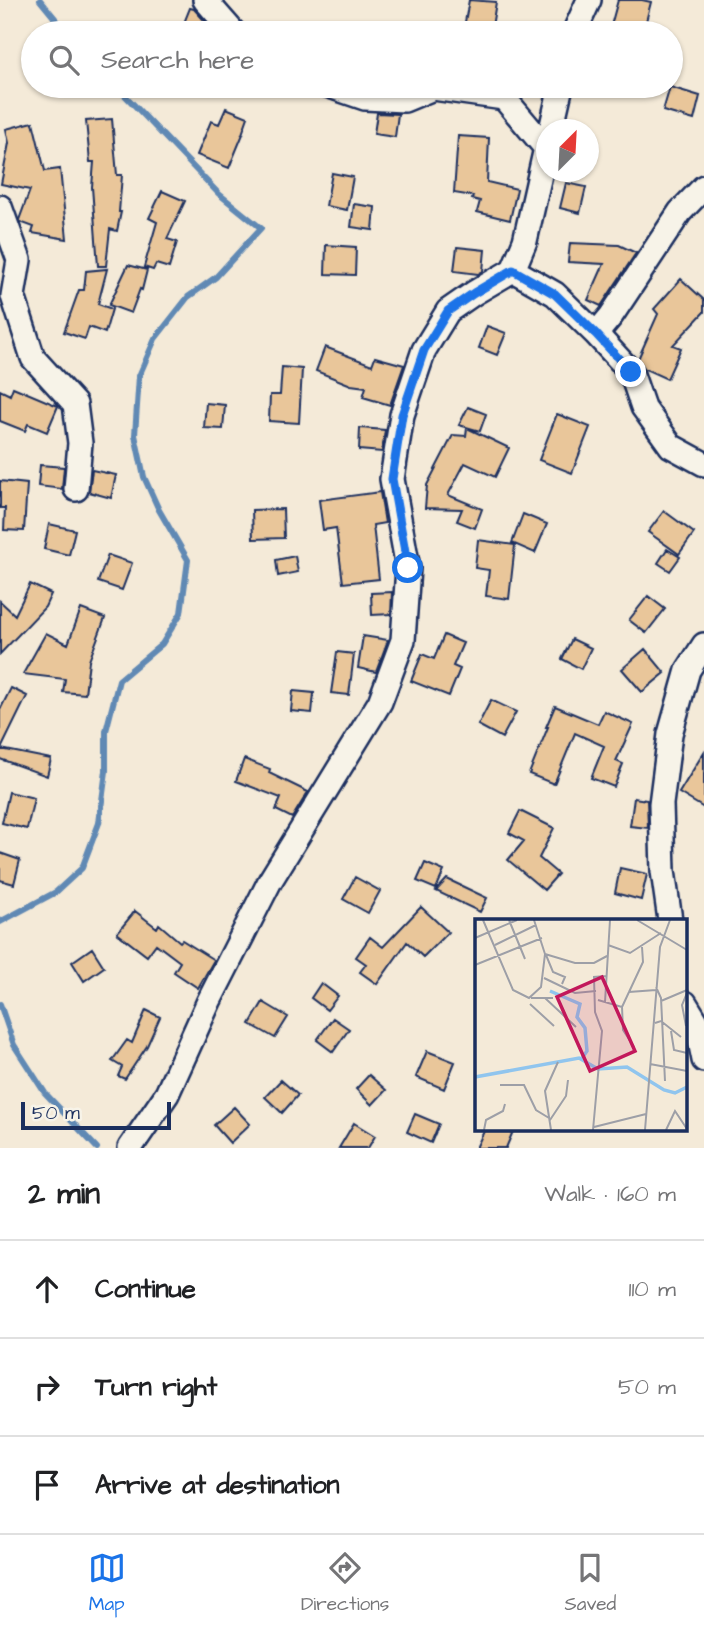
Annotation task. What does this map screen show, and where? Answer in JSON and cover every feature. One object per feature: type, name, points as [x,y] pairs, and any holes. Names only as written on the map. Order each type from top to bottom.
[{"type":"street","points":[[205,0],[223,21]]},
{"type":"street","points":[[579,21],[589,0]]},
{"type":"street","points":[[365,98],[409,98]]},
{"type":"street","points":[[504,98],[536,136]]},
{"type":"street","points":[[554,119],[558,98]]},
{"type":"street","points":[[131,1148],[167,1094],[209,1000],[270,881],[380,702],[403,640],[408,568],[392,479],[402,415],[424,350],[448,311],[513,270],[525,241],[538,182]]},
{"type":"street","points":[[596,334],[611,316],[680,212],[704,187]]},
{"type":"street","points":[[0,207],[19,260],[13,296],[33,358],[75,404],[80,443],[76,489]]},
{"type":"street","points":[[513,270],[555,294],[596,334],[631,372],[643,407],[671,446],[704,464]]},
{"type":"street","points":[[670,919],[663,871],[662,792],[670,734],[688,670],[704,645]]},
{"type":"street","points":[[686,1005],[696,1021],[704,1060]]},
{"type":"building","points":[[469,0],[496,2],[493,21],[465,21]]},
{"type":"building","points":[[618,0],[651,2],[646,21],[612,21]]},
{"type":"building","points":[[190,8],[205,21],[185,21]]},
{"type":"building","points":[[683,91],[700,96],[694,120],[663,111],[667,98],[683,98]]},
{"type":"building","points":[[226,108],[248,117],[229,168],[197,155],[211,121],[219,124]]},
{"type":"building","points":[[377,113],[398,114],[395,137],[374,134]]},
{"type":"building","points":[[112,119],[117,175],[122,175],[121,212],[117,231],[110,229],[106,266],[98,266],[92,187],[94,162],[90,162],[86,121]]},
{"type":"building","points":[[33,122],[45,171],[60,169],[67,239],[32,233],[34,227],[19,220],[30,190],[1,184],[9,143],[6,129]]},
{"type":"building","points":[[458,136],[489,138],[487,182],[517,189],[510,220],[477,212],[480,201],[472,199],[473,196],[454,193]]},
{"type":"building","points":[[332,173],[353,177],[347,210],[326,206]]},
{"type":"building","points":[[566,183],[586,187],[580,213],[560,208]]},
{"type":"building","points":[[162,191],[185,201],[167,239],[177,242],[169,268],[156,264],[153,270],[144,267],[157,222],[149,218]]},
{"type":"building","points":[[354,204],[375,207],[373,230],[351,227]]},
{"type":"building","points":[[570,243],[619,245],[636,253],[601,306],[588,300],[604,264],[568,262]]},
{"type":"building","points":[[326,245],[356,247],[355,275],[325,274]]},
{"type":"building","points":[[457,247],[485,250],[483,271],[478,274],[454,271]]},
{"type":"building","points":[[128,265],[147,270],[142,290],[140,289],[131,313],[109,305]]},
{"type":"building","points":[[107,269],[98,304],[112,309],[105,333],[89,327],[85,339],[64,332],[79,290],[84,290],[86,271]]},
{"type":"building","points":[[681,279],[704,300],[704,312],[673,345],[681,348],[667,379],[645,369],[638,359],[658,314],[654,309]]},
{"type":"building","points":[[487,326],[506,333],[497,355],[479,348]]},
{"type":"building","points":[[325,347],[372,365],[375,357],[404,365],[390,405],[363,397],[366,387],[351,385],[316,371]]},
{"type":"building","points":[[282,367],[302,369],[299,423],[269,421],[270,395],[280,395]]},
{"type":"building","points":[[13,387],[58,406],[47,432],[28,424],[25,431],[0,421],[0,390],[10,395]]},
{"type":"building","points":[[206,403],[225,405],[223,429],[204,428]]},
{"type":"building","points":[[468,407],[486,414],[480,431],[459,425]]},
{"type":"building","points":[[557,414],[590,427],[572,473],[539,460]]},
{"type":"building","points":[[360,428],[385,430],[382,452],[359,450]]},
{"type":"building","points":[[467,428],[509,448],[495,477],[465,463],[448,495],[482,509],[475,528],[457,521],[462,509],[425,508],[427,485],[453,435],[466,436]]},
{"type":"building","points":[[40,465],[64,467],[62,489],[38,486]]},
{"type":"building","points":[[92,470],[116,475],[111,498],[89,492]]},
{"type":"building","points":[[0,481],[27,484],[24,531],[4,530],[5,508],[0,508]]},
{"type":"building","points":[[380,492],[385,523],[373,525],[379,579],[343,583],[336,528],[323,530],[319,500]]},
{"type":"building","points":[[283,509],[284,538],[253,539],[252,510]]},
{"type":"building","points":[[664,511],[694,533],[679,554],[648,532]]},
{"type":"building","points":[[523,514],[547,524],[535,553],[512,543]]},
{"type":"building","points":[[49,524],[75,530],[69,555],[44,549]]},
{"type":"building","points":[[478,540],[515,545],[509,599],[486,596],[489,570],[475,568]]},
{"type":"building","points":[[667,549],[680,557],[670,571],[658,563]]},
{"type":"building","points":[[108,555],[132,563],[122,590],[98,582]]},
{"type":"building","points":[[295,556],[298,572],[278,576],[276,560]]},
{"type":"building","points":[[30,584],[51,594],[45,607],[0,654],[0,601],[15,615]]},
{"type":"building","points":[[392,592],[391,614],[372,615],[371,593]]},
{"type":"building","points":[[648,596],[665,609],[646,633],[629,620]]},
{"type":"building","points":[[81,609],[105,618],[89,661],[85,694],[63,692],[65,679],[23,674],[46,633],[68,644]]},
{"type":"building","points":[[444,635],[463,643],[453,666],[460,669],[449,696],[411,681],[422,654],[434,659]]},
{"type":"building","points":[[363,636],[388,640],[376,672],[358,668]]},
{"type":"building","points":[[572,639],[591,648],[581,669],[562,659]]},
{"type":"building","points":[[645,649],[665,673],[642,692],[622,669]]},
{"type":"building","points":[[337,652],[354,654],[349,695],[331,693]]},
{"type":"building","points":[[11,688],[27,696],[1,749],[51,759],[47,776],[0,759],[0,710]]},
{"type":"building","points":[[293,691],[314,693],[312,713],[291,711]]},
{"type":"building","points":[[491,700],[516,712],[502,738],[478,725]]},
{"type":"building","points":[[555,706],[598,724],[604,711],[633,724],[616,761],[623,764],[614,787],[591,778],[604,746],[575,733],[554,784],[529,774]]},
{"type":"building","points":[[704,752],[704,808],[679,793]]},
{"type":"building","points":[[244,759],[270,769],[269,773],[308,792],[292,818],[276,810],[281,798],[236,781]]},
{"type":"building","points":[[9,792],[34,798],[27,829],[2,823]]},
{"type":"building","points":[[634,798],[647,800],[648,828],[630,826]]},
{"type":"building","points":[[520,811],[554,828],[539,858],[558,874],[544,890],[508,860],[524,841],[509,833]]},
{"type":"building","points":[[0,853],[20,860],[14,884],[0,880]]},
{"type":"building","points":[[425,863],[444,871],[436,889],[417,881]]},
{"type":"building","points":[[620,868],[647,874],[641,900],[615,893]]},
{"type":"building","points":[[355,877],[380,891],[368,913],[343,899]]},
{"type":"building","points":[[447,879],[487,898],[480,912],[436,891]]},
{"type":"building","points":[[421,907],[448,932],[423,957],[407,942],[377,984],[360,972],[366,964],[356,957],[370,937],[383,947]]},
{"type":"building","points":[[135,911],[157,928],[159,924],[180,942],[182,940],[214,960],[198,988],[174,972],[180,962],[156,944],[147,956],[117,933]]},
{"type":"building","points":[[92,948],[104,967],[84,981],[72,962]]},
{"type":"building","points":[[321,983],[338,996],[327,1010],[311,998]]},
{"type":"building","points":[[263,1002],[288,1017],[275,1038],[250,1024]]},
{"type":"building","points":[[146,1010],[160,1017],[147,1046],[125,1079],[118,1076],[122,1067],[112,1061],[127,1040],[132,1043]]},
{"type":"building","points":[[333,1018],[349,1029],[333,1052],[317,1040]]},
{"type":"building","points":[[427,1051],[455,1062],[444,1089],[416,1077]]},
{"type":"building","points":[[369,1075],[386,1090],[372,1105],[356,1089]]},
{"type":"building","points":[[281,1080],[298,1095],[282,1113],[265,1097]]},
{"type":"building","points":[[234,1107],[250,1124],[230,1143],[214,1125]]},
{"type":"building","points":[[415,1114],[439,1124],[431,1143],[407,1132]]},
{"type":"building","points":[[354,1123],[375,1136],[368,1148],[339,1148]]},
{"type":"building","points":[[485,1130],[514,1130],[506,1148],[476,1148]]},
{"type":"waterway","points":[[40,0],[57,21]]},
{"type":"waterway","points":[[0,922],[56,892],[82,868],[99,823],[106,771],[106,731],[119,680],[162,644],[181,613],[188,560],[159,510],[144,477],[135,435],[139,376],[155,339],[188,297],[216,277],[261,228],[219,194],[127,98]]},
{"type":"waterway","points":[[0,1004],[14,1045],[45,1093],[97,1148]]},
{"type":"route","points":[[408,568],[392,479],[402,415],[424,350],[448,311],[513,270],[555,294],[631,372]]}]
